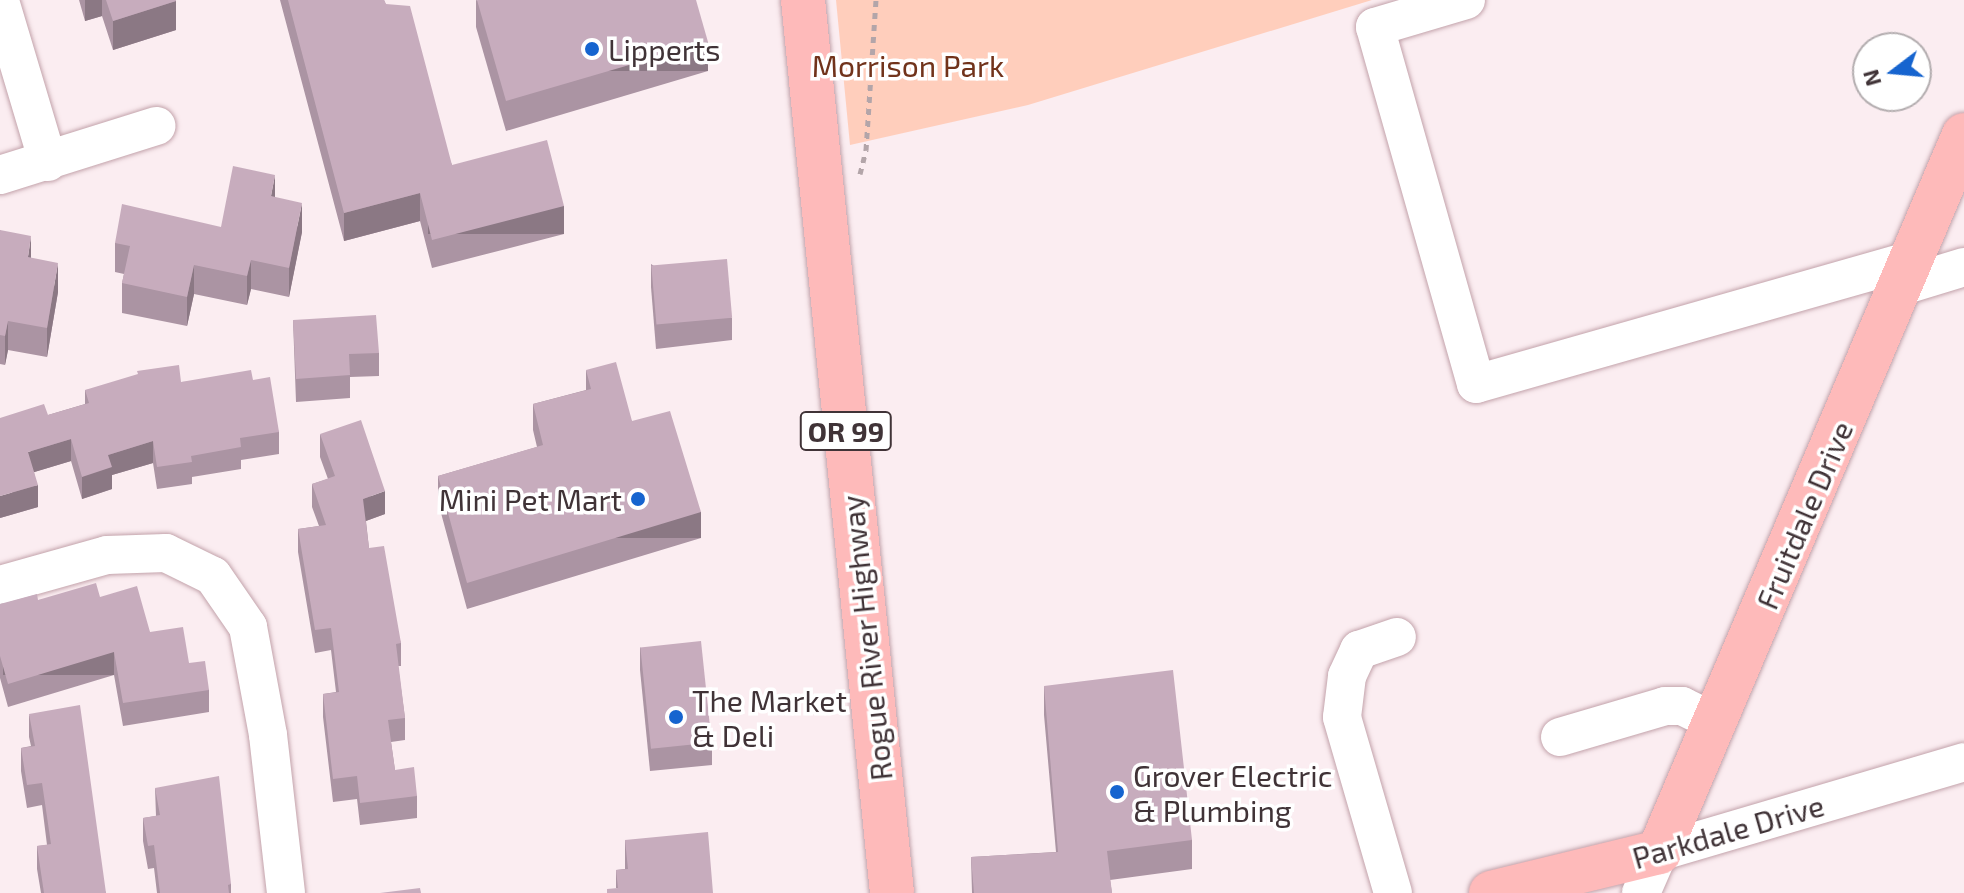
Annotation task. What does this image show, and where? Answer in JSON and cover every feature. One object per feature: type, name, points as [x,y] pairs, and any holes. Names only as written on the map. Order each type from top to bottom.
[{"type":"main road","name":"Rogue River Highway","points":[[803,0],[892,893]]},
{"type":"main road","name":"Fruitdale Drive","points":[[1659,852],[1964,135]]},
{"type":"main road","name":"Parkdale Drive","points":[[1491,893],[1659,852]]},
{"type":"street","points":[[1466,0],[1375,27],[1476,384],[1906,273],[1964,267]]},
{"type":"street","points":[[0,1],[48,162]]},
{"type":"street","points":[[0,175],[156,126]]},
{"type":"street","points":[[0,585],[107,555],[166,553],[213,576],[248,627],[268,735],[286,893]]},
{"type":"street","points":[[1393,893],[1342,717],[1347,676],[1359,650],[1397,637]]},
{"type":"street","points":[[1560,737],[1665,706],[1682,706],[1715,722]]},
{"type":"street","name":"Parkdale Drive","points":[[1659,852],[1964,762]]},
{"type":"street","name":"Fruitdale Drive","points":[[1641,893],[1659,852]]},
{"type":"path","points":[[860,174],[866,150],[876,0]]},
{"type":"green space","name":"Morrison Park","points":[[836,0],[1372,0],[1028,105],[850,145]]},
{"type":"building","points":[[106,0],[176,0],[176,1],[113,21]]},
{"type":"building","points":[[288,0],[384,0],[386,4],[410,6],[452,165],[547,140],[564,206],[432,240],[420,193],[344,213]]},
{"type":"building","name":"Lipperts","points":[[477,0],[696,0],[708,42],[506,101]]},
{"type":"building","points":[[233,166],[275,175],[271,196],[302,203],[289,268],[251,260],[247,276],[194,265],[187,297],[122,283],[130,246],[115,243],[122,204],[221,227]]},
{"type":"building","points":[[0,230],[31,236],[28,257],[58,263],[47,328],[8,321],[5,336],[0,335]]},
{"type":"building","points":[[727,259],[732,318],[656,324],[651,266]]},
{"type":"building","points":[[376,315],[379,353],[349,354],[350,375],[296,379],[293,320]]},
{"type":"building","points":[[616,362],[632,421],[670,411],[701,512],[467,583],[438,476],[543,445],[533,404],[591,389],[586,370]]},
{"type":"building","points":[[179,365],[181,382],[251,370],[253,380],[270,377],[279,432],[240,438],[241,447],[191,456],[192,462],[157,467],[153,441],[108,455],[112,467],[82,477],[71,439],[28,452],[38,485],[0,496],[0,418],[44,404],[48,415],[89,403],[85,390],[138,374],[137,371]]},
{"type":"building","points":[[361,420],[385,491],[363,499],[369,548],[384,546],[401,643],[396,644],[405,718],[388,720],[395,770],[414,767],[417,796],[360,803],[357,776],[333,779],[323,694],[339,692],[331,628],[315,630],[298,529],[326,525],[312,484],[335,476],[320,434]]},
{"type":"building","points":[[96,583],[100,597],[137,586],[150,632],[183,627],[189,663],[205,661],[209,690],[123,703],[114,652],[8,684],[0,656],[0,604],[37,594],[38,600]]},
{"type":"building","name":"The Market & Deli","points":[[701,641],[712,742],[651,749],[640,647]]},
{"type":"building","name":"Grover Electric & Plumbing","points":[[1173,670],[1192,840],[1107,851],[1112,893],[974,893],[971,857],[1058,852],[1044,686]]},
{"type":"building","points":[[80,705],[106,893],[44,893],[37,846],[51,844],[42,783],[27,785],[21,748],[35,746],[29,714]]},
{"type":"building","points":[[219,776],[231,884],[228,885],[229,893],[160,893],[154,845],[148,846],[143,818],[160,815],[155,788]]},
{"type":"building","points":[[708,832],[713,893],[607,893],[607,889],[618,888],[616,870],[628,869],[625,840]]},
{"type":"building","points":[[420,888],[421,893],[380,893]]},
{"type":"place","name":"Lipperts","points":[[592,49]]},
{"type":"place","name":"Mini Pet Mart","points":[[638,499]]},
{"type":"place","name":"The Market & Deli","points":[[676,717]]},
{"type":"place","name":"Grover Electric & Plumbing","points":[[1117,792]]}]
